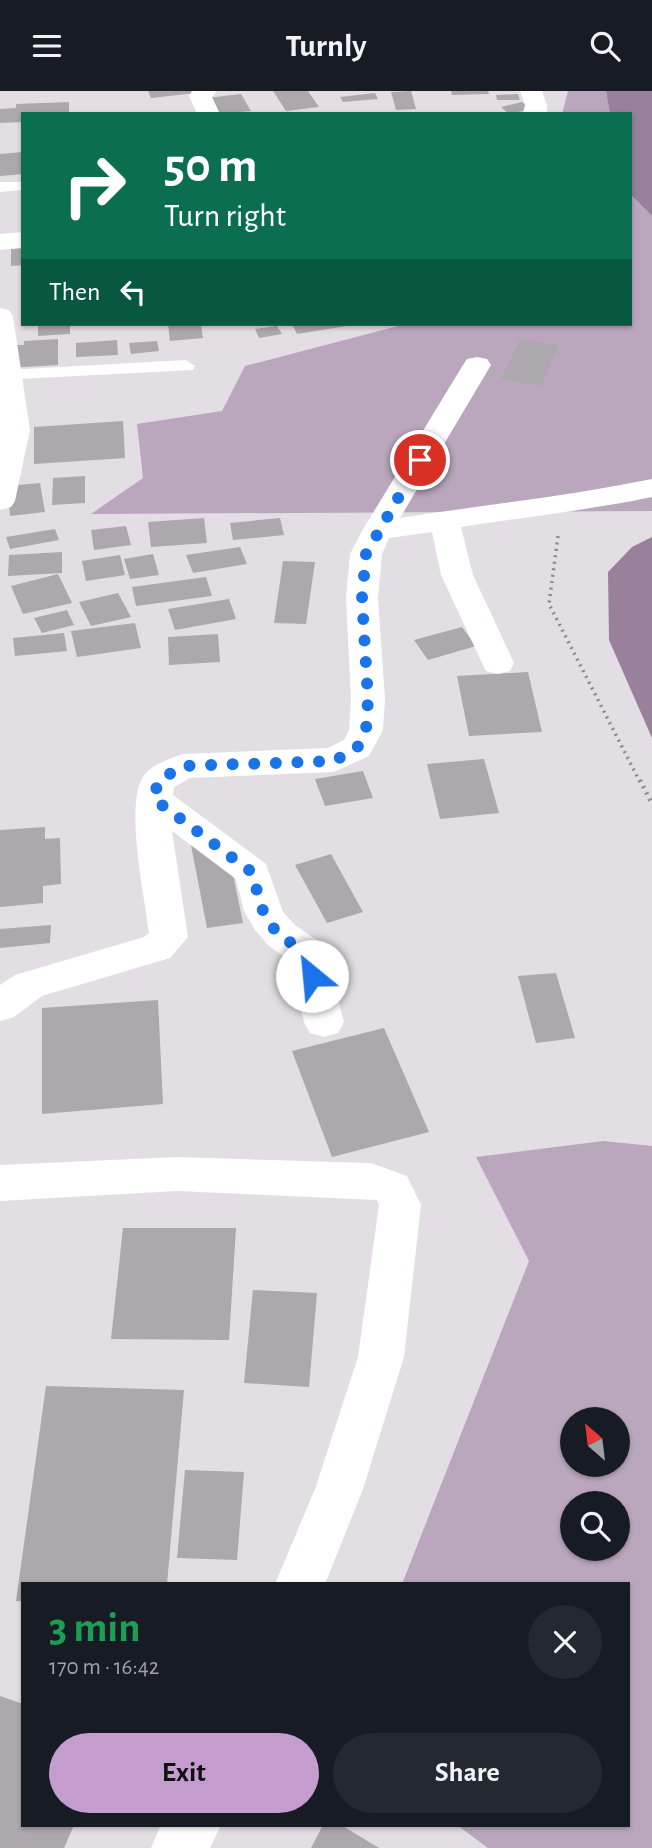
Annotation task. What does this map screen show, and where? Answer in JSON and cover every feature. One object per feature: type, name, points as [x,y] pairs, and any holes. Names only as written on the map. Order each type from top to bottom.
[{"type":"street","points":[[206,91],[200,96],[208,112]]},
{"type":"street","points":[[531,91],[536,105],[535,112]]},
{"type":"street","points":[[0,242],[21,240]]},
{"type":"street","points":[[0,316],[3,376],[16,431],[0,501]]},
{"type":"street","points":[[0,1006],[29,985],[156,948],[169,937],[151,812],[158,781],[183,766],[334,761],[357,748],[366,730],[368,699],[362,598],[366,554],[377,531],[477,365]]},
{"type":"street","points":[[377,531],[562,502],[590,501],[652,488]]},
{"type":"street","points":[[445,522],[457,575],[498,663]]},
{"type":"street","points":[[154,799],[253,873],[261,911],[276,933],[306,952],[324,1022]]},
{"type":"street","points":[[0,1183],[177,1174],[371,1181],[392,1188],[400,1205],[381,1357],[338,1489],[301,1582]]},
{"type":"street","points":[[178,1848],[193,1827]]},
{"type":"lane","points":[[0,187],[20,186]]},
{"type":"lane","points":[[3,376],[186,366]]},
{"type":"path","points":[[562,502],[549,604],[652,804]]},
{"type":"shaded area","points":[[568,91],[606,91],[610,112],[563,112]]},
{"type":"shaded area","points":[[606,91],[652,91],[652,216],[632,196],[632,112],[610,112]]},
{"type":"shaded area","points":[[632,196],[652,216],[652,511],[91,514],[143,478],[137,424],[222,411],[245,366],[398,326],[632,326]]},
{"type":"shaded area","points":[[652,537],[652,738],[609,640],[608,572],[632,547]]},
{"type":"shaded area","points":[[603,1141],[652,1146],[652,1848],[488,1848],[460,1827],[630,1827],[630,1582],[403,1582],[529,1261],[476,1157]]},
{"type":"building","points":[[148,91],[195,91],[196,93],[151,98]]},
{"type":"building","points":[[273,91],[308,91],[319,107],[286,111]]},
{"type":"building","points":[[411,91],[416,109],[396,110],[391,92]]},
{"type":"building","points":[[451,91],[488,91],[489,94],[452,95]]},
{"type":"building","points":[[375,93],[378,99],[343,102],[340,97]]},
{"type":"building","points":[[241,94],[251,111],[214,112],[207,98]]},
{"type":"building","points":[[518,94],[520,100],[497,100],[496,95]]},
{"type":"building","points":[[69,102],[69,112],[21,112],[21,122],[0,123],[0,109],[16,108],[16,104]]},
{"type":"building","points":[[522,102],[531,109],[507,112],[501,107]]},
{"type":"building","points":[[21,152],[21,174],[0,176],[0,154]]},
{"type":"building","points":[[21,245],[21,265],[11,266],[11,246]]},
{"type":"building","points":[[38,326],[70,326],[70,334],[38,336]]},
{"type":"building","points":[[168,326],[201,326],[203,338],[170,341]]},
{"type":"building","points":[[277,326],[282,334],[259,338],[255,329]]},
{"type":"building","points":[[293,326],[347,326],[297,334]]},
{"type":"building","points":[[58,339],[58,365],[7,368],[14,345],[24,345],[24,341]]},
{"type":"building","points":[[520,339],[559,345],[541,386],[501,379]]},
{"type":"building","points":[[117,340],[118,355],[76,357],[76,343]]},
{"type":"building","points":[[157,341],[159,351],[131,354],[129,343]]},
{"type":"building","points":[[123,421],[125,458],[34,464],[34,427]]},
{"type":"building","points":[[85,476],[85,503],[52,505],[53,478]]},
{"type":"building","points":[[40,483],[45,512],[10,516],[7,486]]},
{"type":"building","points":[[204,518],[207,543],[151,547],[148,522]]},
{"type":"building","points":[[280,518],[284,535],[233,540],[230,523]]},
{"type":"building","points":[[126,526],[131,545],[94,550],[91,530]]},
{"type":"building","points":[[55,529],[59,540],[10,549],[6,537]]},
{"type":"building","points":[[240,547],[247,564],[193,573],[186,555]]},
{"type":"building","points":[[62,552],[62,573],[8,576],[9,555]]},
{"type":"building","points":[[153,554],[159,575],[130,579],[124,559]]},
{"type":"building","points":[[120,555],[125,575],[86,581],[82,561]]},
{"type":"building","points":[[283,561],[315,562],[306,624],[274,623]]},
{"type":"building","points":[[58,574],[72,603],[23,614],[11,586]]},
{"type":"building","points":[[206,577],[212,596],[136,606],[132,587]]},
{"type":"building","points":[[118,593],[131,617],[91,626],[79,602]]},
{"type":"building","points":[[229,599],[236,619],[175,630],[168,609]]},
{"type":"building","points":[[67,610],[74,625],[42,633],[34,618]]},
{"type":"building","points":[[135,623],[141,648],[77,657],[71,631]]},
{"type":"building","points":[[462,627],[476,646],[428,660],[414,640]]},
{"type":"building","points":[[64,633],[67,651],[15,656],[13,638]]},
{"type":"building","points":[[218,634],[220,662],[169,665],[168,637]]},
{"type":"building","points":[[528,672],[542,732],[469,736],[457,676]]},
{"type":"building","points":[[484,759],[499,813],[440,819],[427,764]]},
{"type":"building","points":[[363,771],[373,798],[325,806],[315,779]]},
{"type":"building","points":[[45,827],[45,839],[60,838],[61,884],[43,886],[43,903],[0,907],[0,830]]},
{"type":"building","points":[[225,836],[243,923],[207,928],[190,840]]},
{"type":"building","points":[[331,854],[363,912],[327,923],[295,865]]},
{"type":"building","points":[[51,925],[50,943],[0,948],[0,929]]},
{"type":"building","points":[[556,973],[575,1038],[536,1043],[518,976]]},
{"type":"building","points":[[158,1000],[163,1104],[42,1114],[42,1008]]},
{"type":"building","points":[[384,1028],[429,1132],[332,1157],[292,1051]]},
{"type":"building","points":[[123,1228],[236,1228],[229,1340],[111,1339]]},
{"type":"building","points":[[253,1290],[317,1293],[309,1387],[244,1383]]},
{"type":"building","points":[[46,1386],[184,1390],[167,1582],[21,1582],[21,1601],[16,1601]]},
{"type":"building","points":[[185,1470],[244,1472],[237,1560],[177,1558]]},
{"type":"building","points":[[0,1696],[21,1703],[21,1827],[73,1827],[64,1848],[0,1848]]},
{"type":"building","points":[[322,1827],[344,1827],[379,1848],[311,1848]]},
{"type":"route","points":[[312,976],[306,952],[276,933],[261,911],[253,873],[154,799],[158,781],[183,766],[334,761],[357,748],[366,730],[368,699],[362,598],[366,554],[420,460]]}]
